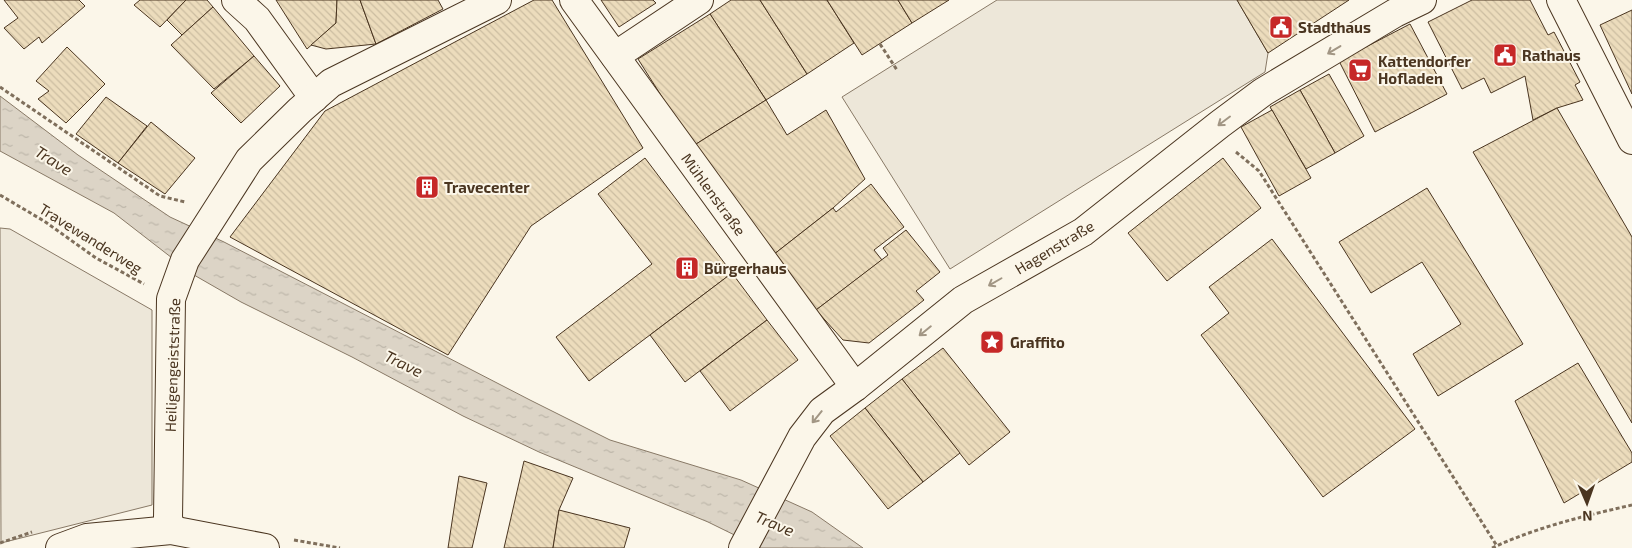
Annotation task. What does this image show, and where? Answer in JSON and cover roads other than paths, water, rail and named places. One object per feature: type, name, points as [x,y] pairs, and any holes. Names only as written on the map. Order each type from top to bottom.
[{"type":"street","points":[[236,0],[257,19],[314,98]]},
{"type":"street","name":"Heiligengeiststraße","points":[[171,530],[168,518],[171,299],[185,260],[250,160],[331,83],[497,0]]},
{"type":"street","name":"Mühlenstraße","points":[[574,0],[855,387]]},
{"type":"street","points":[[615,56],[699,0]]},
{"type":"street","name":"Hagenstraße","points":[[743,548],[802,437],[822,411],[855,387],[963,300],[1083,232],[1263,92],[1395,13],[1422,0]]},
{"type":"street","points":[[1561,0],[1632,140]]},
{"type":"street","points":[[60,548],[86,538],[171,530],[265,548]]},
{"type":"water","name":"Trave","points":[[0,96],[78,155],[170,217],[224,242],[610,440],[741,480],[812,512],[863,548],[761,548],[708,522],[539,452],[463,416],[352,357],[241,302],[194,275],[114,213],[0,151]]},
{"type":"place","name":"Stadthaus","points":[[1281,27]]},
{"type":"place","name":"Rathaus","points":[[1505,55]]},
{"type":"place","name":"Kattendorfer Hofladen","points":[[1360,70]]},
{"type":"place","name":"Travecenter","points":[[427,187]]},
{"type":"place","name":"Bürgerhaus","points":[[687,268]]},
{"type":"place","name":"Graffito","points":[[992,342]]}]
